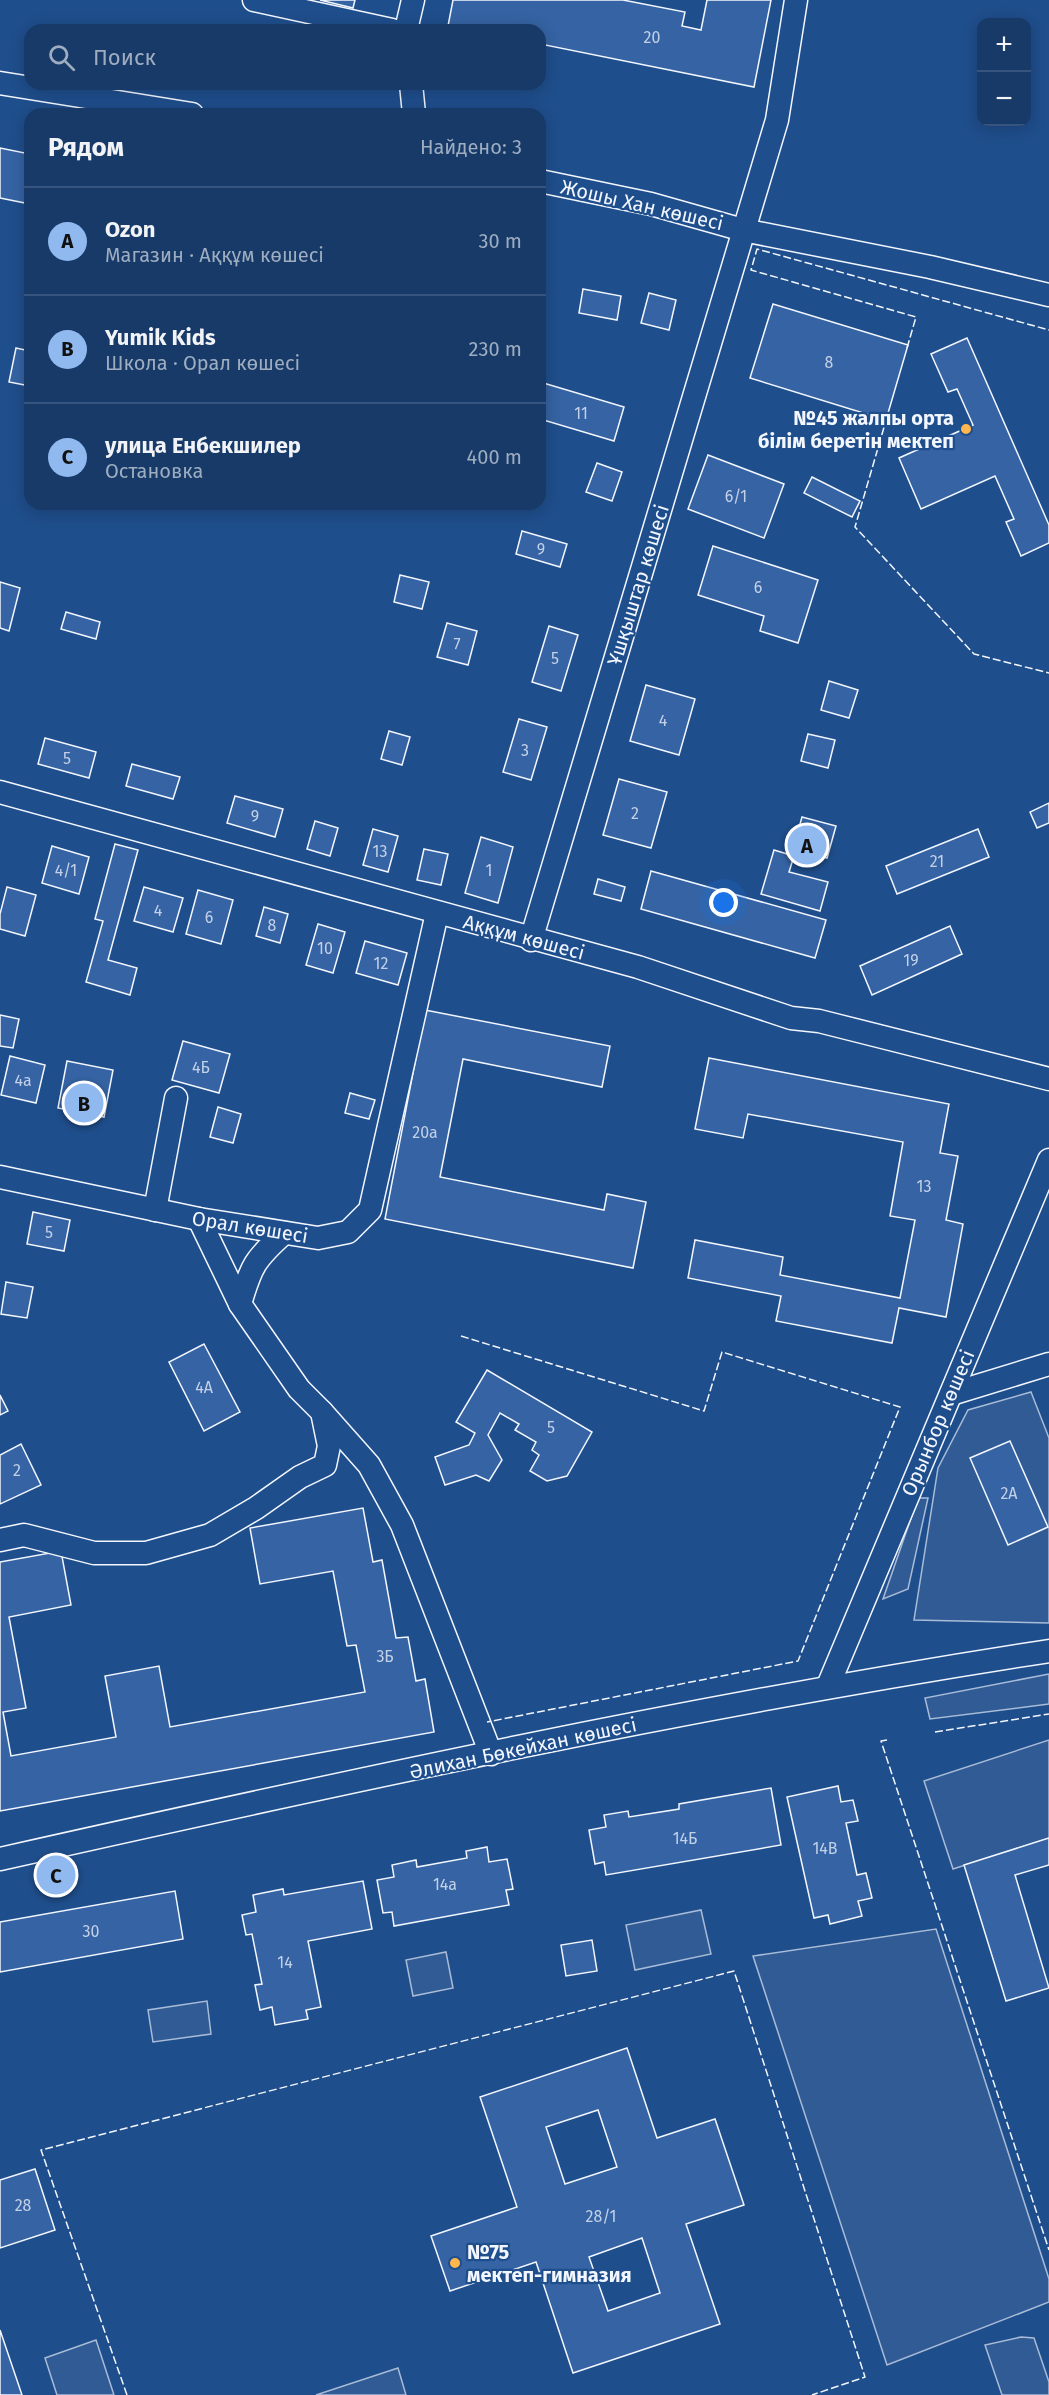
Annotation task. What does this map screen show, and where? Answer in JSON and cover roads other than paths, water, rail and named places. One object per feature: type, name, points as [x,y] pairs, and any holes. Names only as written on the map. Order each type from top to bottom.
[{"type":"street","points":[[254,0],[364,24]]},
{"type":"street","points":[[407,24],[413,0]]},
{"type":"street","name":"Ұшқыштар көшесі","points":[[531,940],[734,270],[743,230],[777,120],[796,0]]},
{"type":"street","points":[[0,83],[24,87]]},
{"type":"street","points":[[43,90],[155,108]]},
{"type":"street","points":[[412,90],[413,108]]},
{"type":"street","name":"Жошы Хан көшесі","points":[[546,182],[661,207],[743,230],[930,267],[1049,295]]},
{"type":"street","name":"Аққұм көшесі","points":[[0,792],[531,940],[638,967],[791,1018],[819,1021],[1049,1079]]},
{"type":"street","name":"Орал көшесі","points":[[0,1177],[199,1219],[284,1233],[318,1238],[348,1232],[370,1210],[437,913]]},
{"type":"street","points":[[155,1210],[176,1098]]},
{"type":"street","name":"Орынбор көшесі","points":[[828,1686],[1049,1160]]},
{"type":"street","points":[[199,1219],[240,1304],[299,1389],[369,1465],[402,1525],[492,1754]]},
{"type":"street","points":[[240,1304],[249,1272],[258,1257],[284,1233]]},
{"type":"street","points":[[951,1394],[1049,1364]]},
{"type":"street","points":[[0,1540],[24,1535],[94,1553],[146,1553],[210,1535],[256,1508],[300,1477],[325,1465],[329,1446],[322,1412]]},
{"type":"street","name":"Әлихан Бөкейхан көшесі","points":[[0,1860],[492,1754],[828,1686],[1049,1651]]},
{"type":"place","name":"№45 жалпы орта білім беретін мектеп","points":[[966,429]]},
{"type":"place","name":"Ozon","points":[[807,845]]},
{"type":"place","name":"Yumik Kids","points":[[84,1103]]},
{"type":"place","name":"улица Енбекшилер","points":[[56,1875]]},
{"type":"place","name":"№75 мектеп-гимназия","points":[[455,2263]]}]
